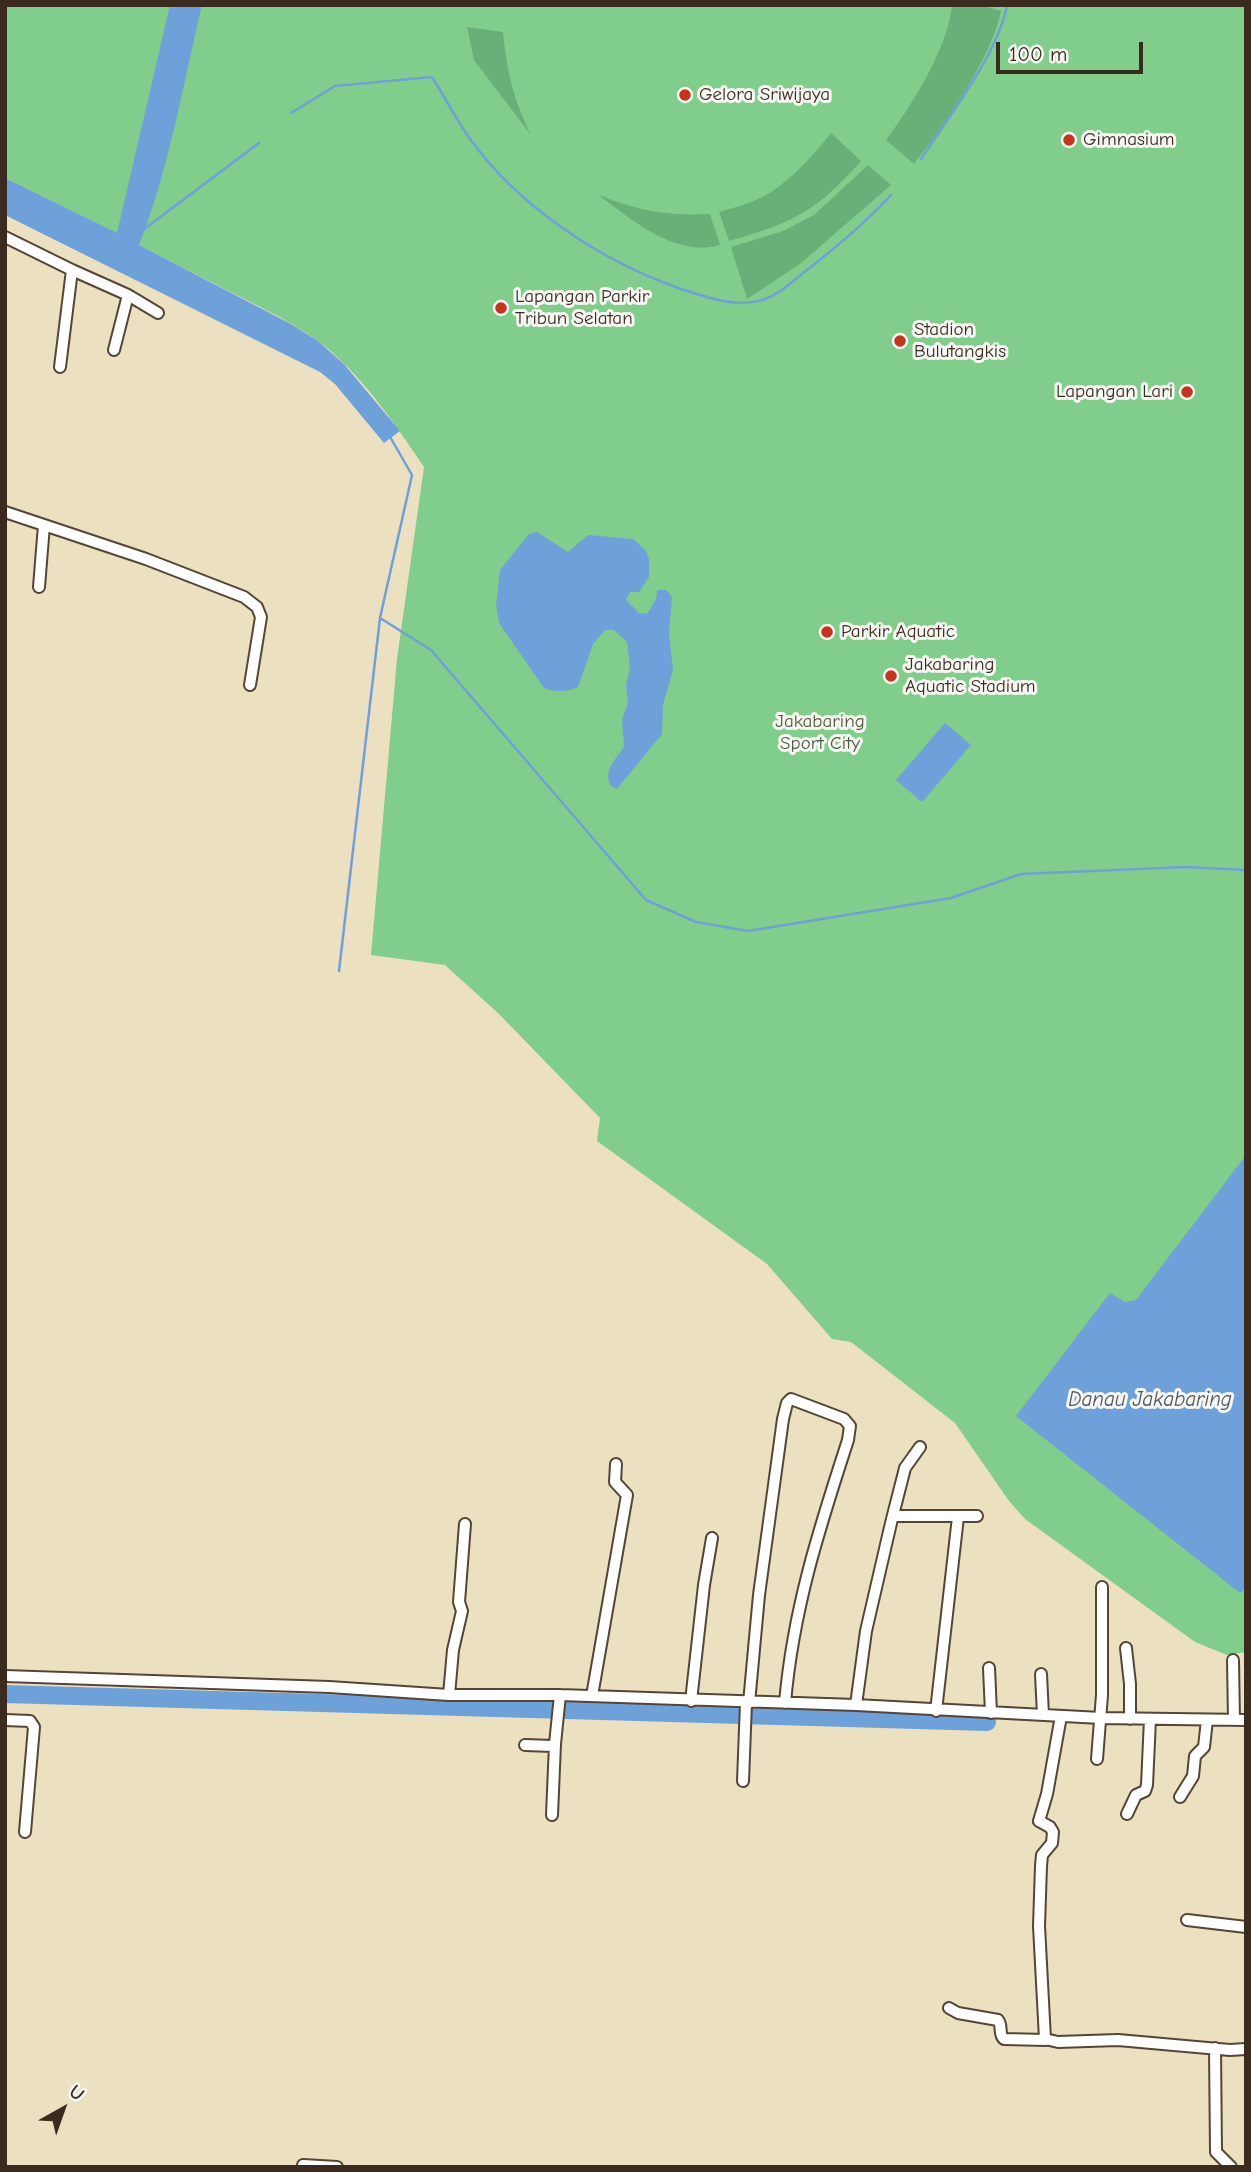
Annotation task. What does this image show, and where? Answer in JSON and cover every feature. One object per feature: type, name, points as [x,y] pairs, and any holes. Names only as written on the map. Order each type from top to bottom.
[{"type":"street","points":[[5,237],[128,295],[158,313]]},
{"type":"street","points":[[60,367],[72,270]]},
{"type":"street","points":[[114,350],[128,295]]},
{"type":"street","points":[[5,512],[146,559],[244,597],[257,607],[261,617],[250,685]]},
{"type":"street","points":[[39,587],[44,525]]},
{"type":"street","points":[[743,1781],[744,1730],[751,1689],[759,1595],[783,1419],[787,1403],[791,1399],[844,1419],[850,1426],[799,1604],[785,1703]]},
{"type":"street","points":[[856,1705],[870,1612],[893,1516],[905,1468],[920,1447]]},
{"type":"street","points":[[592,1696],[626,1495],[615,1482],[616,1464]]},
{"type":"street","points":[[893,1516],[977,1516]]},
{"type":"street","points":[[936,1711],[958,1517]]},
{"type":"street","points":[[449,1695],[453,1650],[461,1611],[459,1602],[465,1524]]},
{"type":"street","points":[[691,1701],[712,1538]]},
{"type":"street","points":[[1097,1759],[1102,1689],[1102,1587]]},
{"type":"street","points":[[1126,1648],[1130,1719]]},
{"type":"street","points":[[5,1675],[329,1687],[559,1705],[592,1696],[747,1704],[856,1705],[1043,1716],[1240,1720],[1233,1704],[1233,1660]]},
{"type":"street","points":[[989,1668],[991,1713]]},
{"type":"street","points":[[1041,1674],[1043,1716]]},
{"type":"street","points":[[552,1815],[559,1705]]},
{"type":"street","points":[[1046,2040],[1043,2029],[1040,1938],[1041,1866],[1042,1855],[1052,1843],[1053,1832],[1039,1821],[1047,1794],[1061,1716]]},
{"type":"street","points":[[1127,1814],[1136,1795],[1145,1791],[1147,1785],[1150,1719]]},
{"type":"street","points":[[5,1720],[30,1721],[34,1727],[25,1832]]},
{"type":"street","points":[[1180,1797],[1193,1776],[1196,1755],[1205,1747],[1207,1720]]},
{"type":"street","points":[[525,1745],[555,1744]]},
{"type":"street","points":[[1186,1920],[1246,1927]]},
{"type":"street","points":[[949,2008],[958,2013],[998,2020],[1001,2024],[1001,2035],[1007,2040],[1118,2040],[1246,2049]]},
{"type":"street","points":[[1215,2048],[1216,2152],[1217,2156],[1231,2167]]},
{"type":"street","points":[[303,2165],[337,2167]]},
{"type":"green space","name":"Jakabaring Sport City","points":[[5,5],[1246,5],[1246,1652],[1227,1655],[1195,1642],[1025,1519],[1009,1501],[955,1423],[851,1342],[832,1339],[767,1264],[597,1141],[600,1118],[499,1014],[445,965],[371,955],[397,659],[424,467],[389,416],[362,383],[318,341],[267,311],[5,178]]},
{"type":"green space","points":[[952,5],[980,5],[1001,11],[988,49],[977,70],[939,131],[914,164],[886,140],[927,76],[944,39]]},
{"type":"green space","points":[[467,27],[503,32],[512,85],[531,135],[474,60]]},
{"type":"green space","points":[[831,133],[861,161],[845,178],[817,204],[802,213],[770,228],[729,241],[719,212],[765,196],[779,187]]},
{"type":"green space","points":[[868,165],[891,185],[801,263],[747,299],[731,247],[783,231],[814,215]]},
{"type":"green space","points":[[599,195],[653,211],[710,214],[720,245],[704,248],[671,241],[640,225]]},
{"type":"water","points":[[170,5],[202,5],[167,157],[139,245],[291,324],[318,341],[344,364],[400,431],[384,443],[335,384],[320,372],[5,215],[5,178],[117,233]]},
{"type":"water","points":[[537,532],[568,552],[588,535],[633,539],[646,551],[649,577],[639,592],[630,592],[626,600],[639,613],[647,614],[656,599],[657,590],[666,590],[672,597],[669,633],[673,670],[663,705],[662,734],[617,789],[610,785],[609,774],[612,764],[624,747],[622,720],[628,703],[626,685],[630,668],[627,642],[614,630],[605,630],[593,644],[578,687],[565,691],[552,690],[544,688],[499,623],[496,605],[500,570],[529,534]]},
{"type":"water","points":[[945,723],[971,745],[922,802],[896,780]]},
{"type":"water","name":"Danau Jakabaring","points":[[1246,1155],[1246,1588],[1240,1593],[1016,1416],[1110,1293],[1125,1302],[1136,1300]]},
{"type":"waterway","points":[[921,159],[983,64],[994,43],[1007,5]]},
{"type":"waterway","points":[[291,113],[335,86],[432,77],[463,129],[488,162],[536,208],[591,247],[621,263],[681,289],[729,302],[759,301],[780,291],[843,241],[891,195]]},
{"type":"waterway","points":[[143,230],[259,143]]},
{"type":"waterway","points":[[339,971],[380,618],[412,475],[389,435]]},
{"type":"waterway","points":[[380,618],[431,650],[646,900],[696,922],[748,931],[951,898],[1021,874],[1185,867],[1246,870]]},
{"type":"waterway","points":[[5,1694],[987,1722]]},
{"type":"place","name":"Gelora Sriwijaya","points":[[685,95]]},
{"type":"place","name":"Gimnasium","points":[[1069,140]]},
{"type":"place","name":"Lapangan Parkir Tribun Selatan","points":[[501,308]]},
{"type":"place","name":"Stadion Bulutangkis","points":[[900,341]]},
{"type":"place","name":"Lapangan Lari","points":[[1187,392]]},
{"type":"place","name":"Parkir Aquatic","points":[[827,632]]},
{"type":"place","name":"Jakabaring Aquatic Stadium","points":[[891,676]]}]
